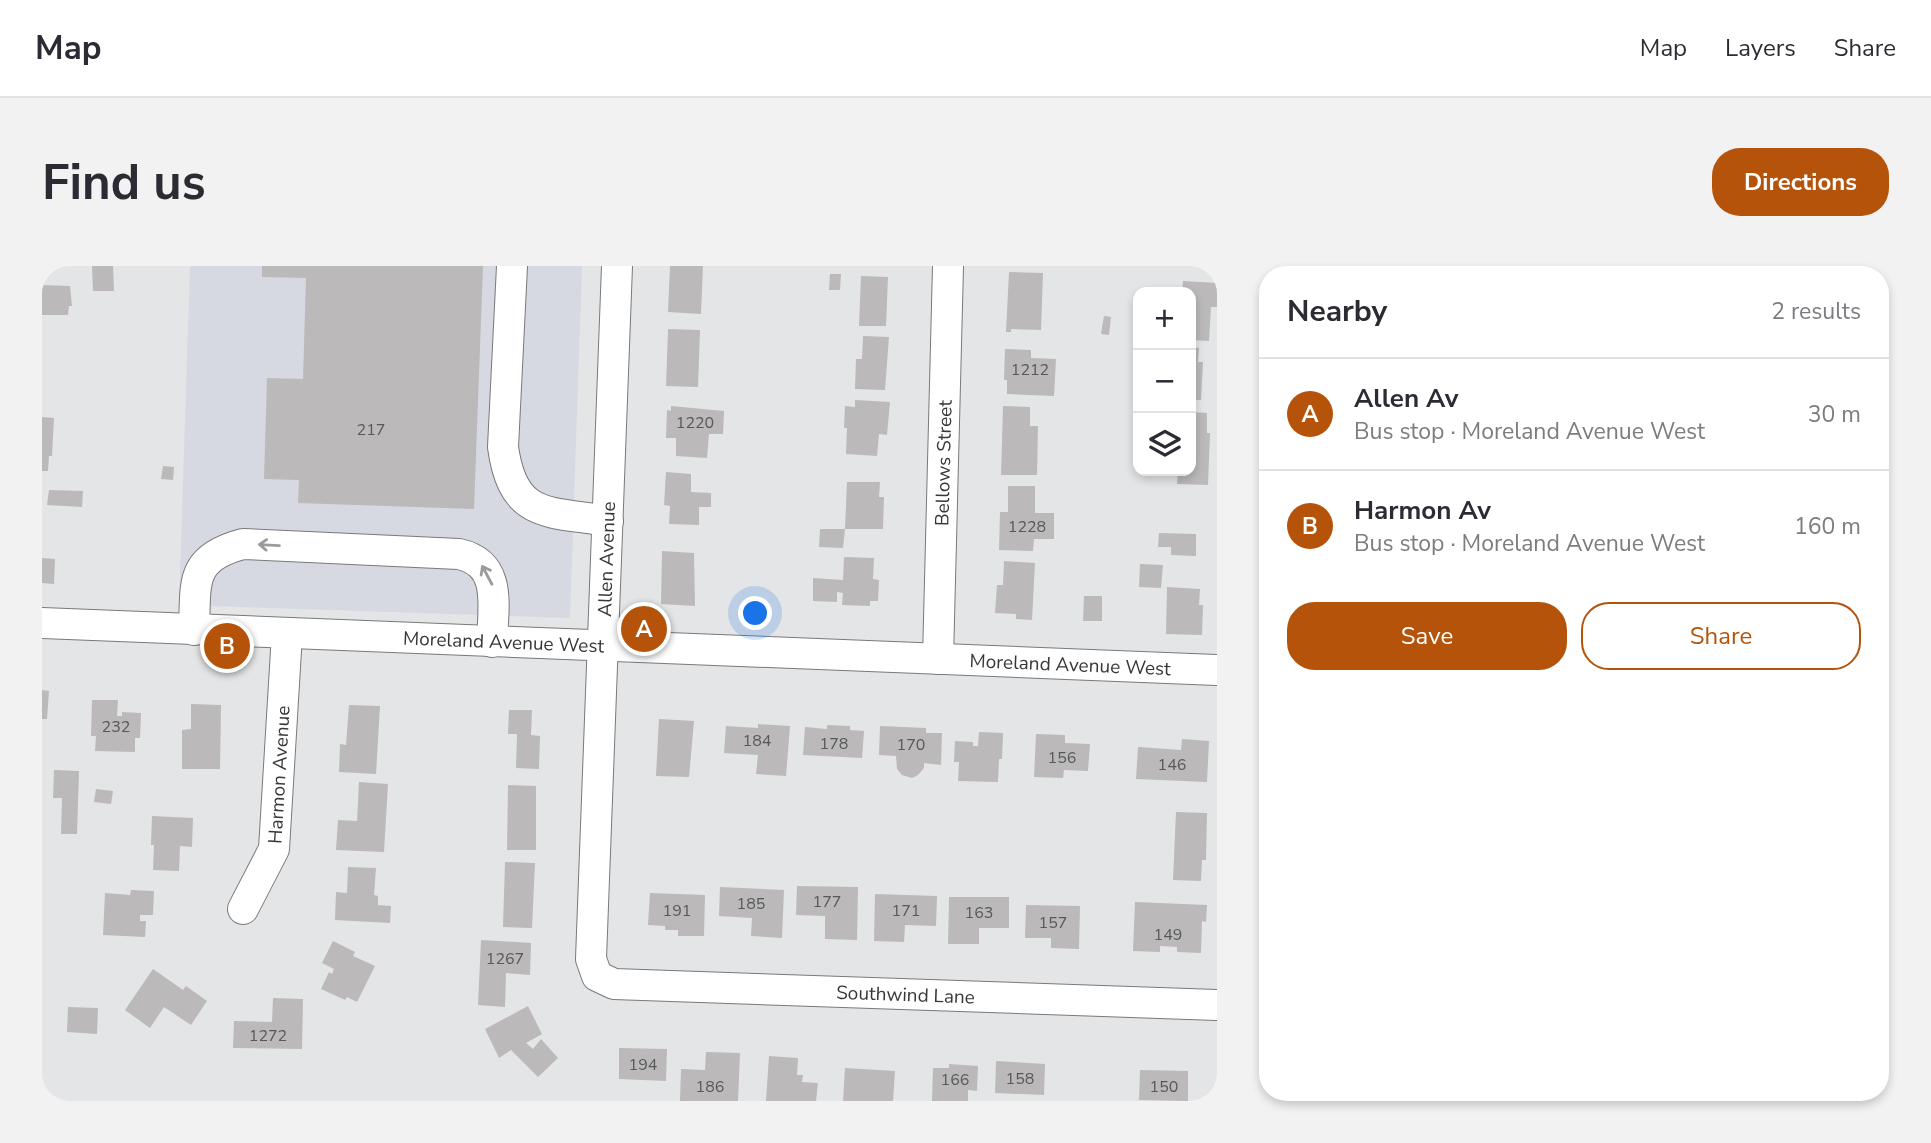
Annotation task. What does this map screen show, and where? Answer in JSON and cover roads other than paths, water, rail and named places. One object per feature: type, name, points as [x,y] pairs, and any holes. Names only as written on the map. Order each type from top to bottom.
[{"type":"street","points":[[512,266],[503,447],[507,473],[519,496],[535,508],[608,521]]},
{"type":"street","name":"Allen Avenue","points":[[597,976],[591,959],[617,266]]},
{"type":"street","name":"Bellows Street","points":[[938,659],[948,266]]},
{"type":"street","points":[[194,630],[196,577],[202,566],[225,549],[243,544],[459,554],[472,557],[488,573],[493,587],[492,642]]},
{"type":"street","name":"Moreland Avenue West","points":[[42,623],[1217,670]]},
{"type":"street","name":"Harmon Avenue","points":[[243,909],[274,849],[287,634]]},
{"type":"street","name":"Southwind Lane","points":[[597,976],[614,984],[1217,1005]]},
{"type":"place","name":"Allen Av","points":[[644,629]]},
{"type":"place","name":"Harmon Av","points":[[227,646]]}]
